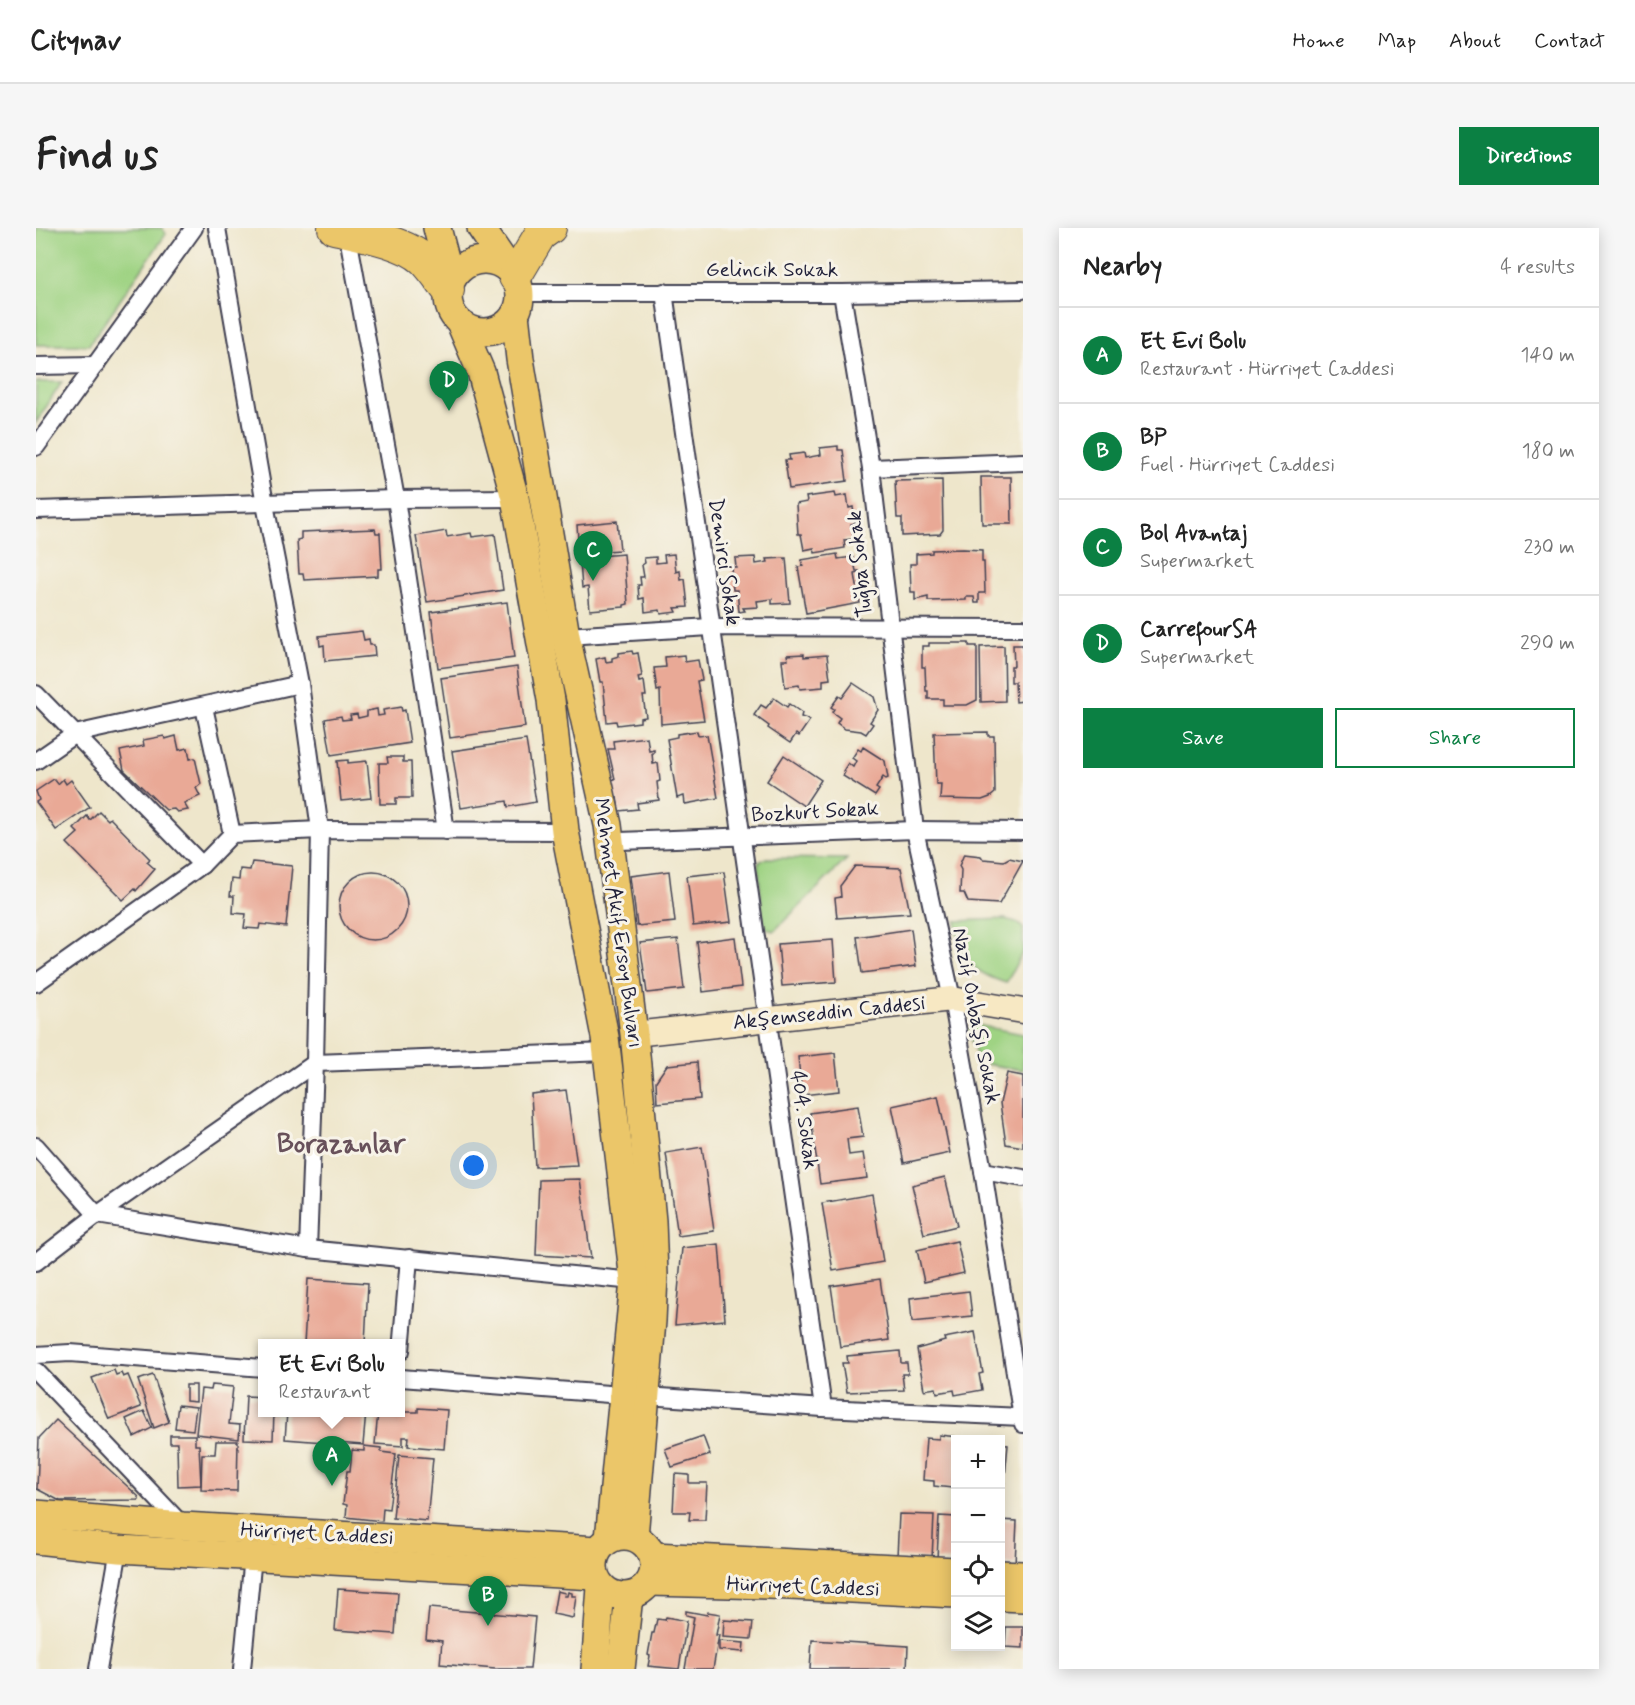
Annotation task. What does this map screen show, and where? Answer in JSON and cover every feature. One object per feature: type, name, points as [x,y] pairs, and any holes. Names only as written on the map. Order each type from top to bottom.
[{"type":"highway","points":[[516,289],[540,235],[550,228]]},
{"type":"highway","points":[[341,230],[389,243],[416,254],[449,285]]},
{"type":"main road","points":[[436,228],[449,285],[448,304],[453,316],[461,325],[475,332],[491,332],[505,326],[516,289],[482,228]]},
{"type":"main road","points":[[449,285],[462,267],[479,260],[497,262],[516,289]]},
{"type":"main road","name":"Mehmet Akif Ersoy Bulvarı","points":[[516,289],[520,359],[566,636],[610,838],[634,1034],[652,1221],[654,1275],[634,1395]]},
{"type":"main road","name":"Mehmet Akif Ersoy Bulvarı","points":[[461,325],[481,372],[515,498],[551,700],[565,831],[607,1052],[634,1281],[634,1395],[621,1565],[621,1669]]},
{"type":"main road","points":[[481,372],[502,358],[520,359]]},
{"type":"main road","name":"Akşemseddin Caddesi","points":[[634,1034],[952,999],[1023,1011]]},
{"type":"main road","name":"Hürriyet Caddesi","points":[[36,1514],[621,1565],[781,1586],[951,1594]]},
{"type":"main road","name":"Hürriyet Caddesi","points":[[36,1540],[119,1549],[253,1556],[951,1571]]},
{"type":"main road","name":"Mehmet Akif Ersoy Bulvarı","points":[[595,1669],[621,1565]]},
{"type":"main road","points":[[1005,1574],[1023,1575]]},
{"type":"main road","points":[[1005,1597],[1023,1598]]},
{"type":"street","points":[[36,447],[194,228]]},
{"type":"street","points":[[217,228],[265,504],[300,684],[321,830],[308,1249]]},
{"type":"street","points":[[341,230],[396,500],[446,831]]},
{"type":"street","name":"Gelincik Sokak","points":[[516,289],[842,293],[1023,290]]},
{"type":"street","name":"Demirci Sokak","points":[[664,292],[710,627],[743,838]]},
{"type":"street","name":"Tuğba Sokak","points":[[842,293],[871,468],[915,830]]},
{"type":"street","points":[[36,366],[96,365]]},
{"type":"street","points":[[871,468],[1023,462]]},
{"type":"street","points":[[36,510],[515,498]]},
{"type":"street","points":[[566,636],[710,627],[1023,628]]},
{"type":"street","points":[[36,761],[75,734],[300,684]]},
{"type":"street","points":[[36,694],[202,865]]},
{"type":"street","points":[[204,706],[232,834]]},
{"type":"street","points":[[36,983],[202,865],[232,834],[321,830],[565,831]]},
{"type":"street","name":"Bozkurt Sokak","points":[[610,838],[620,841],[915,830],[1023,831]]},
{"type":"street","name":"Nazif Onbaşı Sokak","points":[[915,830],[952,999],[1018,1366],[1022,1421]]},
{"type":"street","name":"404. Sokak","points":[[743,838],[823,1408]]},
{"type":"street","points":[[36,1262],[97,1215],[315,1063],[607,1052]]},
{"type":"street","points":[[36,1146],[97,1215],[308,1249],[634,1281]]},
{"type":"street","points":[[983,1171],[1023,1179]]},
{"type":"street","points":[[402,1339],[409,1258]]},
{"type":"street","points":[[36,1355],[70,1353],[258,1368]]},
{"type":"street","points":[[36,1371],[183,1526]]},
{"type":"street","points":[[405,1378],[1022,1421]]},
{"type":"street","points":[[98,1669],[119,1549]]},
{"type":"street","points":[[242,1669],[253,1556]]},
{"type":"green space","points":[[36,228],[162,228],[166,234],[89,345],[36,345]]},
{"type":"green space","points":[[36,382],[62,382],[36,423]]},
{"type":"green space","points":[[766,858],[847,859],[774,931],[767,929],[763,921],[758,863]]},
{"type":"green space","points":[[1005,919],[1016,922],[1023,928],[1023,951],[1006,983],[984,974],[969,962],[960,945],[956,921]]},
{"type":"green space","points":[[976,1025],[1023,1034],[1023,1070],[979,1063],[968,1031]]},
{"type":"building","points":[[838,446],[838,450],[843,450],[847,481],[789,489],[785,460],[790,460],[789,455],[804,453],[805,458],[821,455],[820,448]]},
{"type":"building","points":[[981,477],[1011,477],[1012,524],[982,524]]},
{"type":"building","points":[[942,480],[943,530],[940,534],[902,536],[902,518],[897,518],[895,481]]},
{"type":"building","points":[[835,493],[836,497],[847,495],[849,508],[853,507],[855,523],[851,524],[854,539],[844,540],[845,548],[815,553],[814,548],[804,550],[801,534],[798,534],[796,504],[807,502],[806,497]]},
{"type":"building","points":[[617,521],[620,550],[579,553],[577,525]]},
{"type":"building","points":[[375,529],[376,533],[380,533],[382,569],[378,569],[378,576],[304,580],[303,574],[299,574],[297,540],[301,539],[301,532]]},
{"type":"building","points":[[446,531],[447,537],[471,533],[472,537],[495,534],[503,590],[427,602],[416,536]]},
{"type":"building","points":[[932,550],[982,550],[985,593],[979,593],[979,603],[975,603],[974,597],[966,597],[966,600],[928,601],[928,597],[915,600],[915,592],[911,592],[910,564],[916,564],[916,554],[932,553]]},
{"type":"building","points":[[624,554],[628,604],[624,607],[590,610],[588,587],[582,588],[580,562],[586,562],[586,557]]},
{"type":"building","points":[[674,554],[676,572],[680,571],[681,580],[685,579],[688,607],[675,608],[677,612],[661,614],[660,610],[645,612],[644,598],[639,599],[638,585],[641,585],[640,577],[644,577],[642,565],[645,563],[644,558],[656,557],[656,563],[665,562],[664,555]]},
{"type":"building","points":[[837,554],[838,559],[853,557],[856,571],[859,571],[855,574],[860,603],[806,613],[798,567],[803,566],[801,560]]},
{"type":"building","points":[[755,557],[756,564],[768,562],[767,559],[786,558],[790,603],[772,604],[772,599],[757,601],[758,607],[743,608],[745,611],[739,612],[737,590],[733,590],[731,567],[736,567],[735,558]]},
{"type":"building","points":[[507,602],[514,658],[438,668],[431,612]]},
{"type":"building","points":[[362,631],[364,640],[369,639],[370,645],[374,645],[375,656],[325,661],[324,645],[320,646],[319,636]]},
{"type":"building","points":[[929,643],[969,643],[969,646],[977,646],[977,700],[967,705],[943,705],[943,699],[928,699],[925,667],[922,667],[922,646],[929,646]]},
{"type":"building","points":[[1013,645],[1023,645],[1023,701],[1016,702],[1015,682],[1011,682],[1011,666],[1014,666]]},
{"type":"building","points":[[1004,646],[1005,701],[981,702],[980,647]]},
{"type":"building","points":[[632,651],[633,654],[638,653],[642,676],[638,677],[639,682],[644,681],[646,696],[643,696],[646,717],[640,718],[640,722],[617,725],[616,721],[607,722],[603,682],[600,682],[596,659],[605,657],[606,662],[612,661],[612,658],[619,656],[619,653]]},
{"type":"building","points":[[804,654],[804,657],[827,655],[830,679],[823,680],[823,687],[800,689],[799,685],[785,687],[782,660],[788,660],[787,655]]},
{"type":"building","points":[[684,655],[685,662],[698,660],[702,680],[697,681],[704,720],[661,724],[660,690],[657,691],[654,668],[666,667],[665,657]]},
{"type":"building","points":[[517,667],[525,727],[450,738],[441,678]]},
{"type":"building","points":[[853,683],[874,697],[878,710],[866,734],[845,729],[837,723],[840,718],[832,712],[834,709],[831,707],[839,696],[842,698]]},
{"type":"building","points":[[774,698],[787,707],[789,704],[802,713],[801,717],[810,720],[799,736],[796,734],[790,743],[754,715],[761,705],[766,708]]},
{"type":"building","points":[[401,707],[402,711],[405,710],[410,743],[331,755],[325,719],[341,716],[342,720],[351,719],[350,715],[357,714],[358,718],[367,716],[367,711],[377,709],[378,716],[384,715],[383,710]]},
{"type":"building","points":[[697,731],[698,736],[707,735],[718,798],[685,804],[684,796],[677,798],[667,739],[677,737],[677,734]]},
{"type":"building","points":[[988,732],[988,736],[994,736],[995,793],[982,800],[940,799],[941,784],[936,784],[934,733]]},
{"type":"building","points":[[164,736],[165,739],[176,736],[179,750],[188,748],[190,759],[195,758],[201,784],[196,788],[200,796],[184,803],[188,810],[177,812],[174,809],[166,810],[124,770],[120,751],[144,746],[143,740]]},
{"type":"building","points":[[647,737],[649,751],[654,750],[653,764],[658,763],[659,800],[637,803],[638,809],[619,811],[617,797],[613,797],[611,780],[615,779],[608,749],[614,749],[613,741]]},
{"type":"building","points":[[526,740],[536,802],[508,807],[507,801],[461,808],[452,751]]},
{"type":"building","points":[[863,747],[885,761],[888,778],[883,777],[876,788],[879,790],[875,796],[843,776],[848,763],[853,767],[856,761],[852,758],[858,749],[861,751]]},
{"type":"building","points":[[784,755],[821,780],[804,806],[767,781]]},
{"type":"building","points":[[387,757],[403,757],[403,762],[411,762],[412,798],[396,798],[396,804],[380,804],[379,763],[388,763]]},
{"type":"building","points":[[348,760],[348,763],[367,761],[371,798],[341,801],[337,761]]},
{"type":"building","points":[[54,779],[58,784],[63,779],[66,784],[71,780],[90,807],[56,830],[36,802],[39,800],[36,791]]},
{"type":"building","points":[[99,811],[108,820],[110,818],[150,859],[147,862],[155,869],[136,891],[135,889],[123,900],[67,843],[78,833],[74,829],[87,816],[90,820]]},
{"type":"building","points":[[964,854],[981,856],[983,859],[1004,861],[1009,858],[1023,861],[999,904],[968,902],[964,893],[960,893],[961,870],[959,866]]},
{"type":"building","points":[[252,862],[292,866],[286,927],[260,924],[259,929],[244,928],[246,914],[233,913],[234,896],[230,896],[232,879],[239,880],[240,869],[250,870]]},
{"type":"building","points":[[855,866],[901,868],[910,913],[837,918],[835,898],[841,897],[840,886]]},
{"type":"building","points":[[669,871],[675,922],[637,926],[631,876]]},
{"type":"building","points":[[373,872],[386,875],[397,882],[404,893],[407,906],[404,919],[397,930],[386,937],[373,940],[360,937],[349,930],[342,919],[339,906],[342,893],[349,882],[360,875]]},
{"type":"building","points":[[724,872],[731,922],[693,926],[687,876]]},
{"type":"building","points":[[911,929],[916,966],[862,973],[857,937]]},
{"type":"building","points":[[735,937],[741,987],[703,992],[697,942]]},
{"type":"building","points":[[678,939],[684,989],[647,993],[640,943]]},
{"type":"building","points":[[833,940],[836,982],[782,986],[778,944]]},
{"type":"building","points":[[835,1053],[839,1091],[802,1095],[798,1057]]},
{"type":"building","points":[[697,1062],[700,1099],[657,1103],[656,1081],[667,1065]]},
{"type":"building","points":[[1007,1073],[1023,1076],[1023,1147],[1006,1144],[1000,1103]]},
{"type":"building","points":[[566,1090],[577,1165],[535,1167],[531,1094]]},
{"type":"building","points":[[938,1096],[950,1153],[904,1163],[892,1106]]},
{"type":"building","points":[[858,1106],[863,1137],[847,1139],[849,1155],[863,1153],[867,1178],[820,1184],[810,1113]]},
{"type":"building","points":[[702,1147],[714,1231],[678,1236],[666,1153]]},
{"type":"building","points":[[945,1177],[957,1226],[924,1234],[912,1185]]},
{"type":"building","points":[[580,1179],[591,1258],[536,1255],[539,1180]]},
{"type":"building","points":[[872,1194],[883,1262],[833,1271],[822,1203]]},
{"type":"building","points":[[957,1241],[964,1273],[924,1282],[917,1250]]},
{"type":"building","points":[[719,1244],[725,1320],[675,1325],[682,1248]]},
{"type":"building","points":[[308,1279],[368,1283],[365,1339],[304,1339]]},
{"type":"building","points":[[880,1279],[889,1340],[840,1347],[831,1286]]},
{"type":"building","points":[[969,1291],[972,1316],[912,1322],[910,1298]]},
{"type":"building","points":[[975,1332],[983,1373],[979,1374],[982,1390],[955,1395],[954,1390],[937,1393],[936,1388],[924,1390],[917,1349],[945,1341],[944,1338]]},
{"type":"building","points":[[900,1351],[901,1363],[907,1363],[908,1374],[902,1374],[904,1390],[847,1392],[842,1363],[848,1363],[847,1356]]},
{"type":"building","points":[[114,1370],[116,1375],[121,1373],[123,1377],[128,1375],[141,1407],[109,1419],[92,1378]]},
{"type":"building","points":[[153,1375],[169,1422],[154,1428],[138,1380]]},
{"type":"building","points":[[186,1385],[196,1385],[196,1402],[186,1401]]},
{"type":"building","points":[[212,1385],[233,1387],[229,1424],[240,1425],[239,1439],[196,1434],[201,1389],[211,1390]]},
{"type":"building","points":[[246,1396],[258,1397],[258,1417],[274,1417],[273,1440],[244,1439]]},
{"type":"building","points":[[178,1405],[196,1407],[193,1430],[175,1428]]},
{"type":"building","points":[[418,1408],[447,1410],[444,1449],[408,1446],[409,1437],[403,1437],[403,1446],[375,1444],[378,1417],[405,1417],[405,1412],[418,1412]]},
{"type":"building","points":[[144,1411],[152,1428],[134,1437],[126,1419]]},
{"type":"building","points":[[287,1417],[366,1417],[363,1445],[285,1439]]},
{"type":"building","points":[[56,1420],[139,1497],[139,1500],[60,1501],[37,1489],[39,1438]]},
{"type":"building","points":[[170,1435],[195,1435],[195,1445],[199,1445],[201,1485],[178,1486],[177,1443],[170,1443]]},
{"type":"building","points":[[939,1435],[951,1436],[951,1488],[934,1486],[934,1481],[923,1480],[926,1438],[939,1439]]},
{"type":"building","points":[[703,1436],[710,1455],[672,1467],[665,1449]]},
{"type":"building","points":[[216,1441],[238,1441],[237,1491],[201,1490],[202,1454],[215,1454]]},
{"type":"building","points":[[1005,1445],[1008,1445],[1005,1476]]},
{"type":"building","points":[[364,1446],[381,1448],[381,1452],[396,1454],[389,1509],[383,1508],[382,1521],[346,1517],[347,1505],[343,1504],[352,1450],[364,1451]]},
{"type":"building","points":[[399,1455],[433,1458],[427,1521],[393,1518]]},
{"type":"building","points":[[675,1474],[689,1475],[689,1483],[707,1483],[705,1520],[689,1520],[690,1512],[673,1512]]},
{"type":"building","points":[[899,1514],[934,1515],[932,1559],[897,1557]]},
{"type":"building","points":[[939,1516],[951,1517],[951,1561],[937,1560]]},
{"type":"building","points":[[1005,1520],[1017,1521],[1015,1564],[1005,1563]]},
{"type":"building","points":[[338,1589],[398,1593],[395,1634],[335,1630]]},
{"type":"building","points":[[557,1591],[565,1593],[564,1596],[567,1596],[568,1592],[576,1596],[573,1618],[553,1614]]},
{"type":"building","points":[[429,1608],[535,1617],[530,1669],[495,1669],[440,1664],[442,1641],[426,1639]]},
{"type":"building","points":[[686,1611],[707,1615],[708,1612],[720,1614],[713,1669],[685,1669],[694,1617],[686,1615]]},
{"type":"building","points":[[666,1617],[687,1621],[679,1669],[648,1666],[652,1633],[654,1633],[657,1619],[665,1620]]},
{"type":"building","points":[[724,1620],[753,1622],[751,1639],[723,1637]]},
{"type":"building","points":[[1006,1627],[1023,1627],[1023,1648],[1005,1647]]},
{"type":"building","points":[[812,1640],[908,1646],[907,1669],[810,1669]]},
{"type":"building","points":[[719,1641],[744,1643],[743,1652],[719,1650]]},
{"type":"place","name":"CarrefourSA","points":[[449,411]]},
{"type":"place","name":"Bol Avantaj","points":[[593,581]]},
{"type":"place","name":"Et Evi Bolu","points":[[332,1486]]},
{"type":"place","name":"BP","points":[[488,1626]]},
{"type":"district","name":"Borazanlar","points":[[341,1144]]}]
